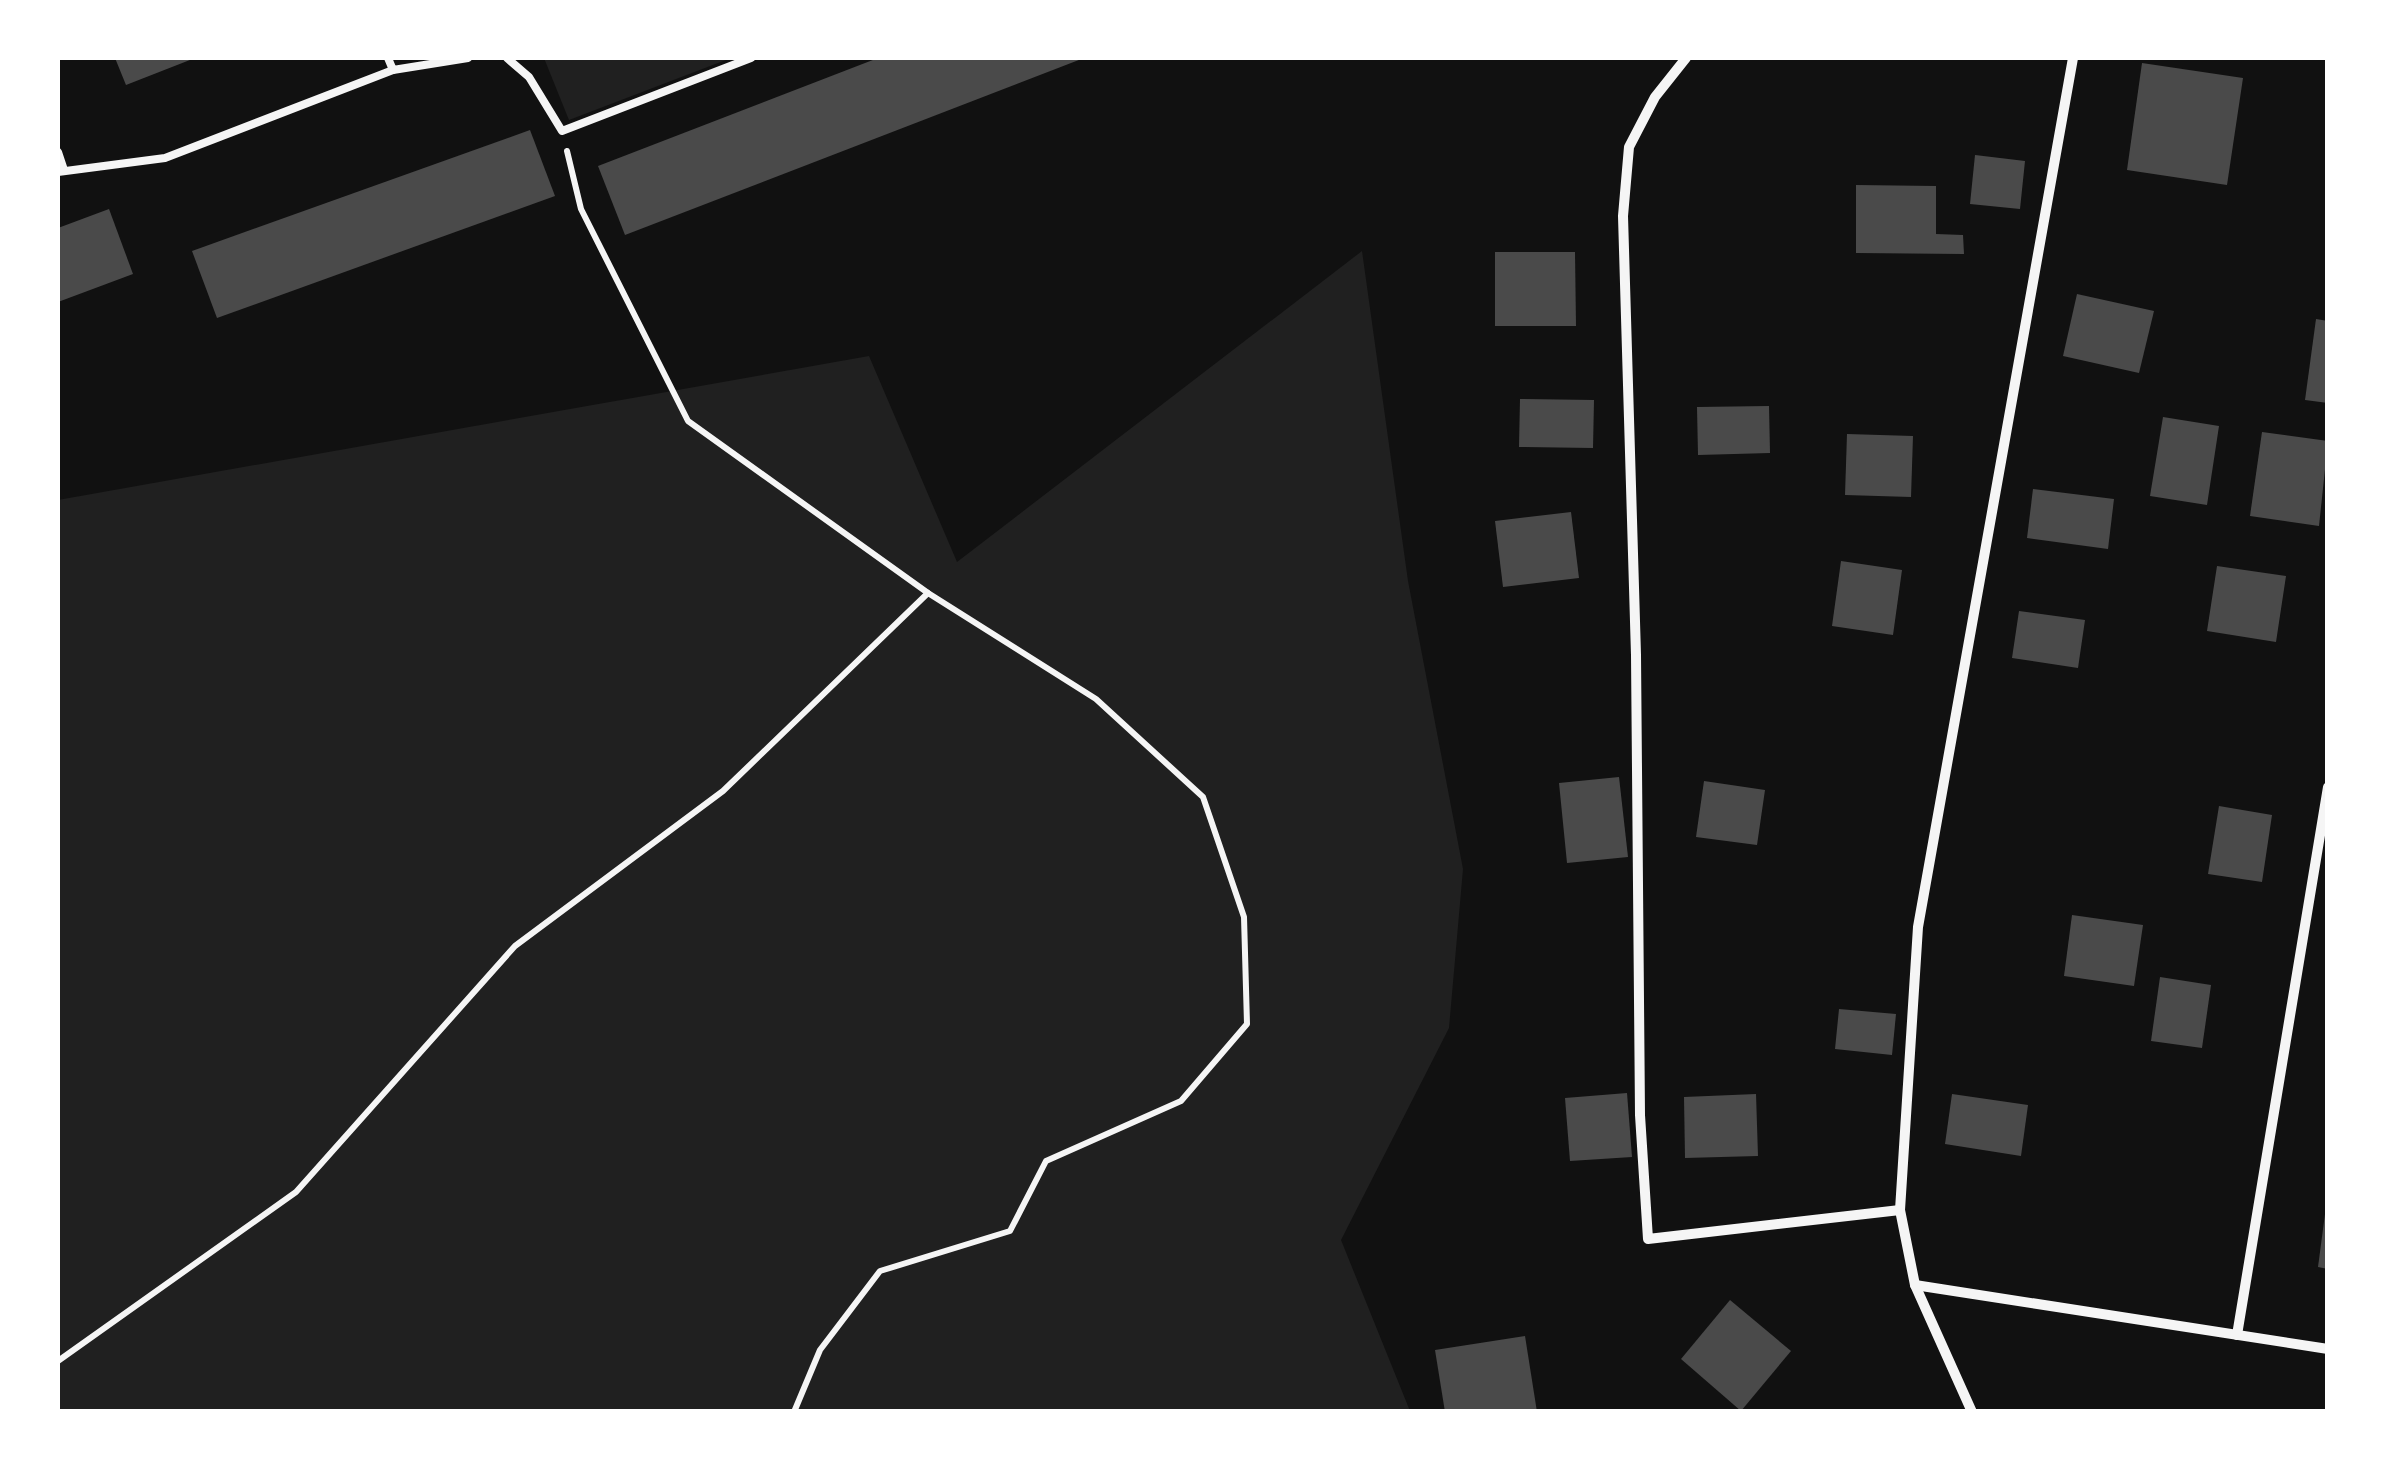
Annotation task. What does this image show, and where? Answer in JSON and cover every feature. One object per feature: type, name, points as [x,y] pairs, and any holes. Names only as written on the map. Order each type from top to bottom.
[{"type":"street","points":[[1686,58],[1655,98],[1628,147],[1623,216],[1636,656],[1640,1115],[1648,1239],[1900,1210]]},
{"type":"street","points":[[1972,1412],[1914,1285],[1900,1210],[1918,927],[2073,58]]},
{"type":"street","points":[[2237,1335],[2328,788]]},
{"type":"street","points":[[1914,1285],[2328,1349]]},
{"type":"lane","points":[[388,58],[393,70]]},
{"type":"lane","points":[[58,152],[61,171],[165,158],[393,70],[468,58]]},
{"type":"lane","points":[[506,58],[529,77],[562,131],[751,58]]},
{"type":"path","points":[[562,131],[581,209],[688,421],[928,593],[1096,699],[1203,797],[1244,917],[1247,1024],[1181,1101],[1046,1161],[1010,1231],[880,1271],[820,1350],[794,1412]]},
{"type":"path","points":[[58,1361],[296,1192],[515,946],[723,792],[928,593]]},
{"type":"shaded area","points":[[544,58],[731,58],[569,120]]},
{"type":"shaded area","points":[[1362,251],[1408,581],[1463,869],[1449,1028],[1341,1240],[1410,1411],[58,1412],[58,500],[869,356],[957,562]]},
{"type":"building","points":[[115,58],[195,58],[126,85]]},
{"type":"building","points":[[878,58],[1084,58],[625,235],[598,166]]},
{"type":"building","points":[[2142,63],[2243,78],[2227,185],[2127,170]]},
{"type":"building","points":[[530,130],[555,196],[217,318],[192,251]]},
{"type":"building","points":[[1975,155],[2025,161],[2020,209],[1970,204]]},
{"type":"building","points":[[1856,185],[1936,186],[1936,234],[1963,235],[1964,254],[1856,253]]},
{"type":"building","points":[[109,209],[133,274],[58,302],[58,228]]},
{"type":"building","points":[[1495,252],[1575,252],[1576,326],[1495,326]]},
{"type":"building","points":[[2077,294],[2154,311],[2139,373],[2063,356]]},
{"type":"building","points":[[2316,319],[2328,321],[2328,403],[2305,400]]},
{"type":"building","points":[[1520,399],[1594,400],[1593,448],[1519,447]]},
{"type":"building","points":[[1769,406],[1770,453],[1698,455],[1697,407]]},
{"type":"building","points":[[2163,417],[2219,426],[2207,505],[2150,496]]},
{"type":"building","points":[[2262,432],[2328,441],[2319,526],[2250,516]]},
{"type":"building","points":[[1847,434],[1913,436],[1911,497],[1845,495]]},
{"type":"building","points":[[2033,489],[2114,499],[2108,549],[2027,538]]},
{"type":"building","points":[[1571,512],[1579,578],[1503,587],[1495,521]]},
{"type":"building","points":[[1841,561],[1902,570],[1893,635],[1832,626]]},
{"type":"building","points":[[2217,566],[2286,576],[2276,642],[2207,631]]},
{"type":"building","points":[[2019,611],[2085,620],[2078,668],[2012,658]]},
{"type":"building","points":[[1619,777],[1628,857],[1567,863],[1559,783]]},
{"type":"building","points":[[1704,781],[1765,790],[1757,845],[1696,837]]},
{"type":"building","points":[[2219,806],[2272,815],[2262,882],[2208,874]]},
{"type":"building","points":[[2072,915],[2143,925],[2134,986],[2064,976]]},
{"type":"building","points":[[2160,977],[2211,985],[2202,1048],[2151,1041]]},
{"type":"building","points":[[1839,1009],[1896,1014],[1892,1055],[1835,1049]]},
{"type":"building","points":[[1627,1093],[1632,1157],[1570,1161],[1565,1098]]},
{"type":"building","points":[[1756,1094],[1758,1156],[1685,1158],[1684,1097]]},
{"type":"building","points":[[1952,1094],[2028,1105],[2021,1156],[1945,1144]]},
{"type":"building","points":[[2328,1214],[2328,1269],[2318,1267]]},
{"type":"building","points":[[1730,1300],[1791,1351],[1741,1411],[1681,1359]]},
{"type":"building","points":[[1525,1336],[1537,1412],[1445,1412],[1435,1350]]}]
